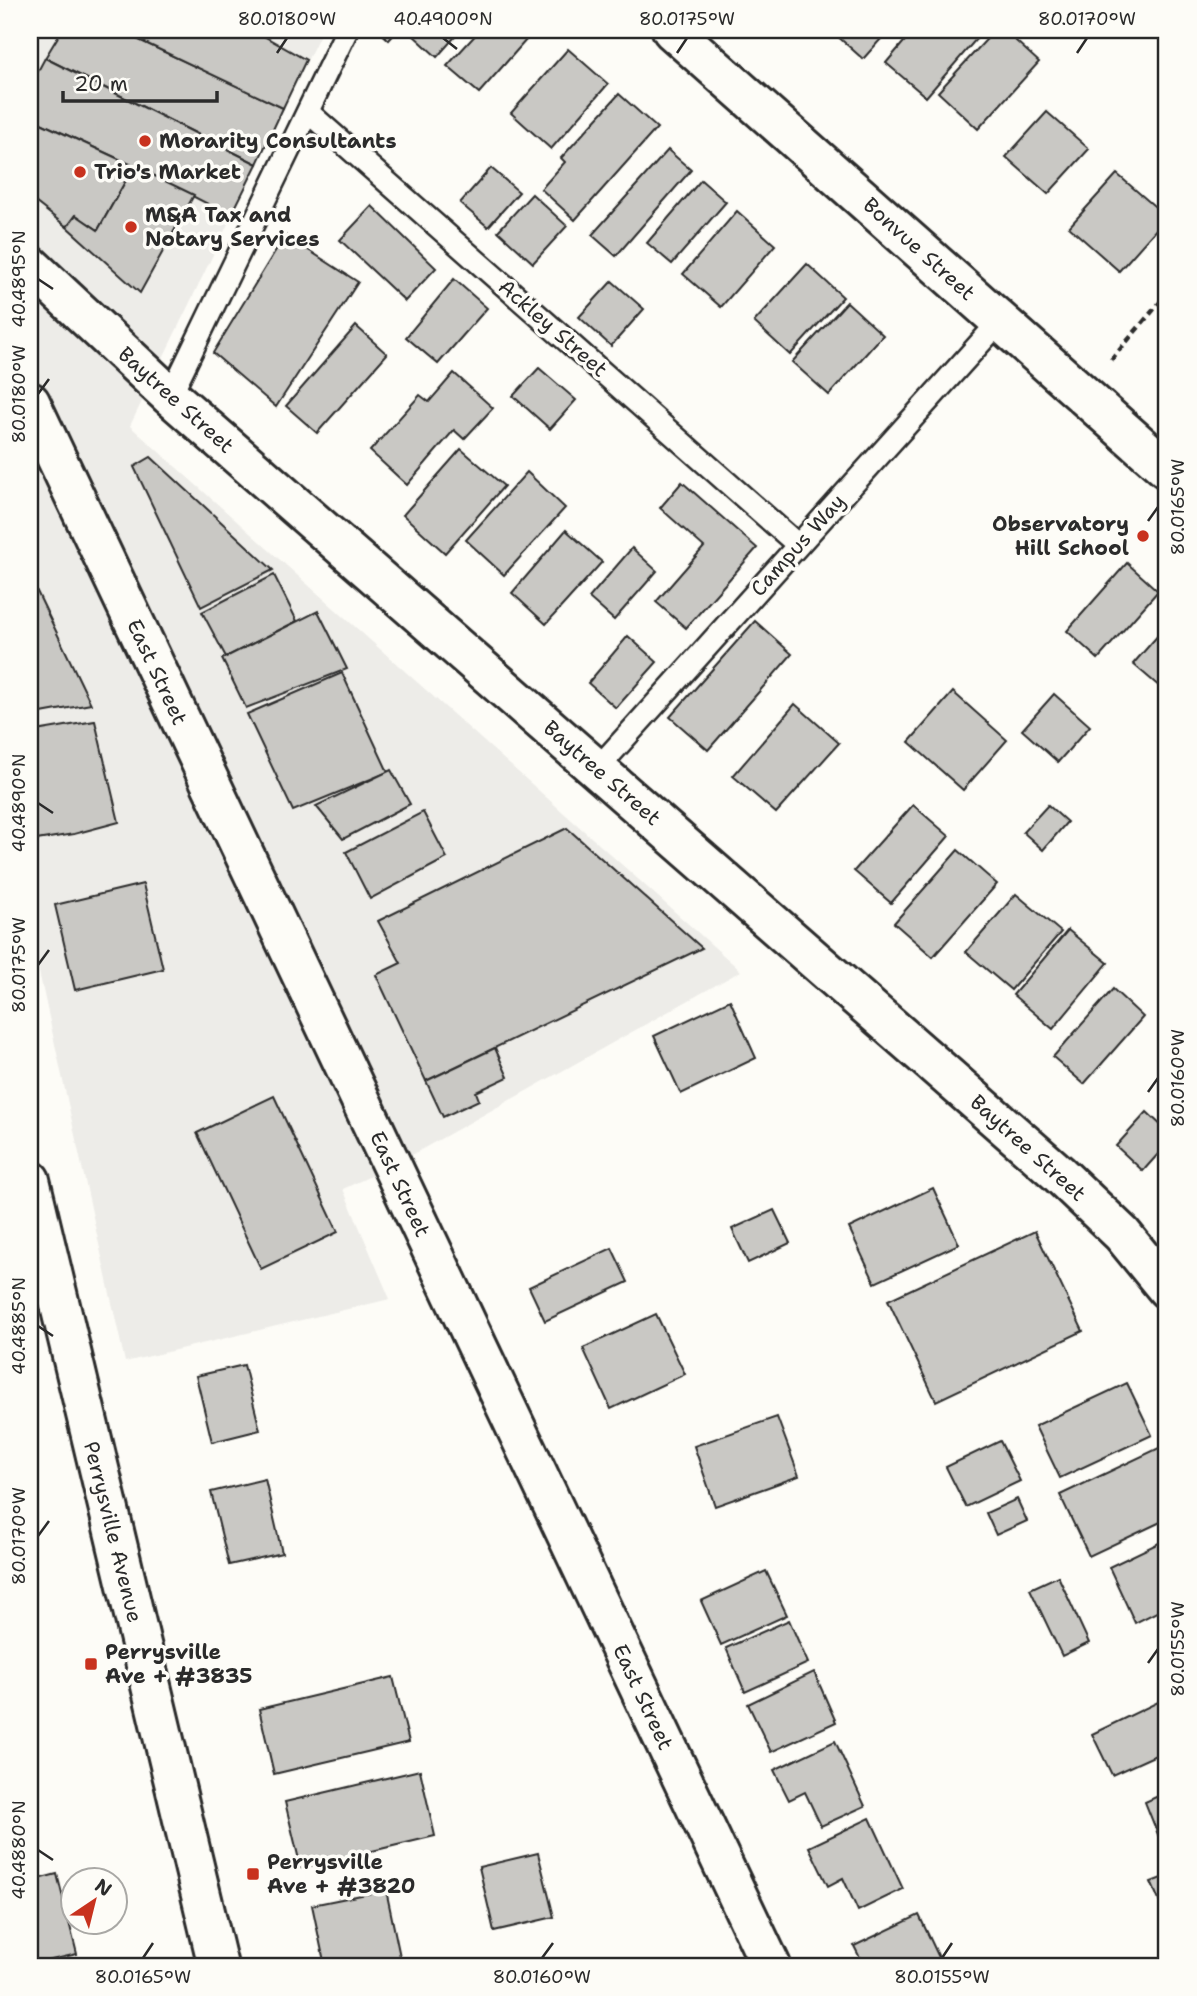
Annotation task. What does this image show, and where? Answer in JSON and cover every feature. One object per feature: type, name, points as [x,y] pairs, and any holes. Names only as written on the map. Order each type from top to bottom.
[{"type":"street","name":"Bonvue Street","points":[[672,30],[1167,468]]},
{"type":"street","name":"Baytree Street","points":[[30,265],[170,396],[1058,1173],[1122,1234],[1167,1289]]},
{"type":"street","name":"East Street","points":[[30,402],[771,1966]]},
{"type":"street","name":"Perrysville Avenue","points":[[30,1180],[218,1966]]},
{"type":"lane","points":[[170,396],[347,30]]},
{"type":"lane","name":"Ackley Street","points":[[308,112],[798,545]]},
{"type":"lane","name":"Campus Way","points":[[597,769],[999,321]]},
{"type":"path","points":[[1082,393],[1167,294]]},
{"type":"shaded area","points":[[42,30],[322,30],[130,426],[741,971],[392,1166],[343,1189],[390,1299],[125,1362],[30,931],[30,53]]},
{"type":"building","points":[[62,30],[118,30],[283,108],[257,164],[45,58]]},
{"type":"building","points":[[118,30],[253,30],[306,60],[283,108]]},
{"type":"building","points":[[378,30],[398,30],[389,40]]},
{"type":"building","points":[[418,30],[461,30],[437,57],[413,35]]},
{"type":"building","points":[[480,30],[535,30],[479,93],[447,66]]},
{"type":"building","points":[[840,30],[889,30],[863,59],[836,35]]},
{"type":"building","points":[[914,30],[984,30],[926,97],[886,63]]},
{"type":"building","points":[[995,30],[1004,30],[1039,62],[978,129],[938,92]]},
{"type":"building","points":[[568,49],[608,84],[551,149],[511,113]]},
{"type":"building","name":"Morarity Consultants","points":[[45,58],[257,164],[231,216],[134,166],[30,118],[30,86]]},
{"type":"building","points":[[619,94],[657,128],[575,220],[541,189],[565,162],[561,158]]},
{"type":"building","points":[[1047,112],[1089,149],[1048,194],[1006,157]]},
{"type":"building","name":"Trio's Market","points":[[30,118],[134,166],[98,230],[76,215],[67,227],[30,198]]},
{"type":"building","points":[[668,150],[691,170],[616,256],[592,235]]},
{"type":"building","points":[[134,166],[194,195],[140,293],[67,227],[76,215],[98,230]]},
{"type":"building","points":[[491,168],[519,192],[488,227],[460,203]]},
{"type":"building","points":[[1117,174],[1167,217],[1119,271],[1069,227]]},
{"type":"building","points":[[701,180],[726,202],[672,264],[647,243]]},
{"type":"building","points":[[532,194],[567,226],[533,263],[498,231]]},
{"type":"building","points":[[372,206],[436,268],[405,301],[340,240]]},
{"type":"building","points":[[737,211],[775,245],[721,307],[683,274]]},
{"type":"building","points":[[285,235],[358,282],[276,407],[213,353]]},
{"type":"building","points":[[807,264],[843,297],[790,355],[754,322]]},
{"type":"building","points":[[454,279],[487,308],[438,364],[406,337]]},
{"type":"building","points":[[612,281],[644,309],[611,346],[579,317]]},
{"type":"building","points":[[847,302],[883,335],[829,395],[792,362]]},
{"type":"building","points":[[356,326],[387,354],[317,433],[286,406]]},
{"type":"building","points":[[539,368],[576,400],[550,429],[513,396]]},
{"type":"building","points":[[454,373],[493,408],[464,439],[454,430],[407,485],[370,451],[420,395],[429,402]]},
{"type":"building","points":[[461,449],[504,486],[445,553],[403,515]]},
{"type":"building","points":[[151,457],[273,570],[201,607],[134,467]]},
{"type":"building","points":[[527,472],[565,508],[504,575],[466,540]]},
{"type":"building","points":[[682,482],[757,548],[686,628],[656,602],[704,547],[660,508]]},
{"type":"building","points":[[566,530],[602,562],[546,624],[512,593]]},
{"type":"building","points":[[632,548],[657,571],[614,620],[589,598]]},
{"type":"building","points":[[1127,563],[1158,591],[1098,659],[1067,631]]},
{"type":"building","points":[[274,575],[297,621],[226,657],[202,612]]},
{"type":"building","points":[[30,577],[91,704],[30,715]]},
{"type":"building","points":[[318,611],[347,669],[246,708],[222,659]]},
{"type":"building","points":[[755,621],[792,654],[708,750],[670,717]]},
{"type":"building","points":[[1167,625],[1167,693],[1133,664]]},
{"type":"building","points":[[628,636],[657,662],[616,708],[588,683]]},
{"type":"building","points":[[342,673],[388,772],[293,811],[247,714]]},
{"type":"building","points":[[953,692],[1007,740],[963,790],[909,742]]},
{"type":"building","points":[[1054,694],[1090,726],[1058,762],[1022,730]]},
{"type":"building","points":[[795,704],[839,743],[776,813],[733,776]]},
{"type":"building","points":[[95,721],[119,822],[74,834],[30,841],[30,732]]},
{"type":"building","points":[[391,770],[410,804],[343,839],[316,806]]},
{"type":"building","points":[[913,805],[949,836],[891,903],[854,871]]},
{"type":"building","points":[[1048,805],[1067,822],[1043,850],[1023,832]]},
{"type":"building","points":[[423,812],[447,858],[370,899],[346,852]]},
{"type":"building","points":[[567,828],[702,948],[426,1081],[376,975],[401,963],[378,921]]},
{"type":"building","points":[[958,850],[997,884],[933,957],[894,923]]},
{"type":"building","points":[[143,884],[163,969],[75,990],[55,905]]},
{"type":"building","points":[[1016,894],[1061,932],[1011,990],[966,952]]},
{"type":"building","points":[[1068,930],[1108,963],[1053,1029],[1013,995]]},
{"type":"building","points":[[1113,989],[1143,1017],[1084,1084],[1053,1057]]},
{"type":"building","points":[[730,1000],[756,1058],[681,1094],[654,1036]]},
{"type":"building","points":[[495,1048],[508,1077],[476,1092],[479,1100],[443,1117],[426,1081]]},
{"type":"building","points":[[274,1096],[338,1232],[261,1269],[197,1133]]},
{"type":"building","points":[[1147,1112],[1167,1131],[1167,1144],[1143,1171],[1116,1146]]},
{"type":"building","points":[[933,1188],[959,1244],[875,1283],[849,1228]]},
{"type":"building","points":[[774,1210],[790,1243],[748,1263],[732,1229]]},
{"type":"building","points":[[1035,1231],[1083,1331],[936,1401],[888,1300]]},
{"type":"building","points":[[612,1248],[628,1282],[545,1321],[529,1287]]},
{"type":"building","points":[[656,1314],[685,1374],[611,1409],[583,1348]]},
{"type":"building","points":[[244,1365],[260,1430],[212,1442],[196,1376]]},
{"type":"building","points":[[1127,1383],[1152,1435],[1060,1478],[1035,1426]]},
{"type":"building","points":[[777,1417],[799,1476],[715,1506],[694,1446]]},
{"type":"building","points":[[1000,1441],[1020,1481],[966,1507],[946,1467]]},
{"type":"building","points":[[1161,1447],[1167,1461],[1167,1519],[1089,1556],[1060,1495]]},
{"type":"building","points":[[265,1479],[282,1553],[229,1565],[211,1492]]},
{"type":"building","points":[[1017,1499],[1027,1521],[996,1535],[986,1513]]},
{"type":"building","points":[[1167,1539],[1167,1607],[1135,1623],[1109,1567]]},
{"type":"building","points":[[766,1571],[787,1615],[721,1645],[701,1601]]},
{"type":"building","points":[[1058,1576],[1089,1643],[1062,1656],[1030,1589]]},
{"type":"building","points":[[789,1620],[808,1663],[745,1692],[726,1648]]},
{"type":"building","points":[[814,1672],[836,1722],[771,1752],[748,1704]]},
{"type":"building","points":[[393,1677],[409,1742],[274,1774],[259,1709]]},
{"type":"building","points":[[1158,1702],[1167,1723],[1167,1750],[1112,1775],[1092,1734]]},
{"type":"building","points":[[835,1741],[865,1806],[821,1826],[805,1792],[789,1800],[774,1770]]},
{"type":"building","points":[[420,1770],[435,1836],[301,1868],[285,1802]]},
{"type":"building","points":[[1167,1792],[1167,1845],[1163,1847],[1145,1802]]},
{"type":"building","points":[[30,1812],[39,1850],[30,1852]]},
{"type":"building","points":[[870,1818],[903,1889],[858,1911],[843,1878],[828,1886],[809,1847]]},
{"type":"building","points":[[538,1853],[554,1917],[494,1931],[479,1867]]},
{"type":"building","points":[[57,1874],[60,1886],[60,1937],[73,1937],[77,1954],[30,1965],[30,1881]]},
{"type":"building","points":[[1167,1876],[1167,1919],[1151,1882]]},
{"type":"building","points":[[386,1890],[402,1966],[325,1966],[312,1905]]},
{"type":"building","points":[[919,1915],[943,1966],[864,1966],[854,1946]]},
{"type":"place","name":"Morarity Consultants","points":[[145,141]]},
{"type":"place","name":"Trio's Market","points":[[80,172]]},
{"type":"place","name":"M&A Tax and Notary Services","points":[[131,227]]},
{"type":"place","name":"Observatory Hill School","points":[[1143,536]]},
{"type":"place","name":"Perrysville Ave + #3835","points":[[91,1664]]},
{"type":"place","name":"Perrysville Ave + #3820","points":[[253,1874]]}]
